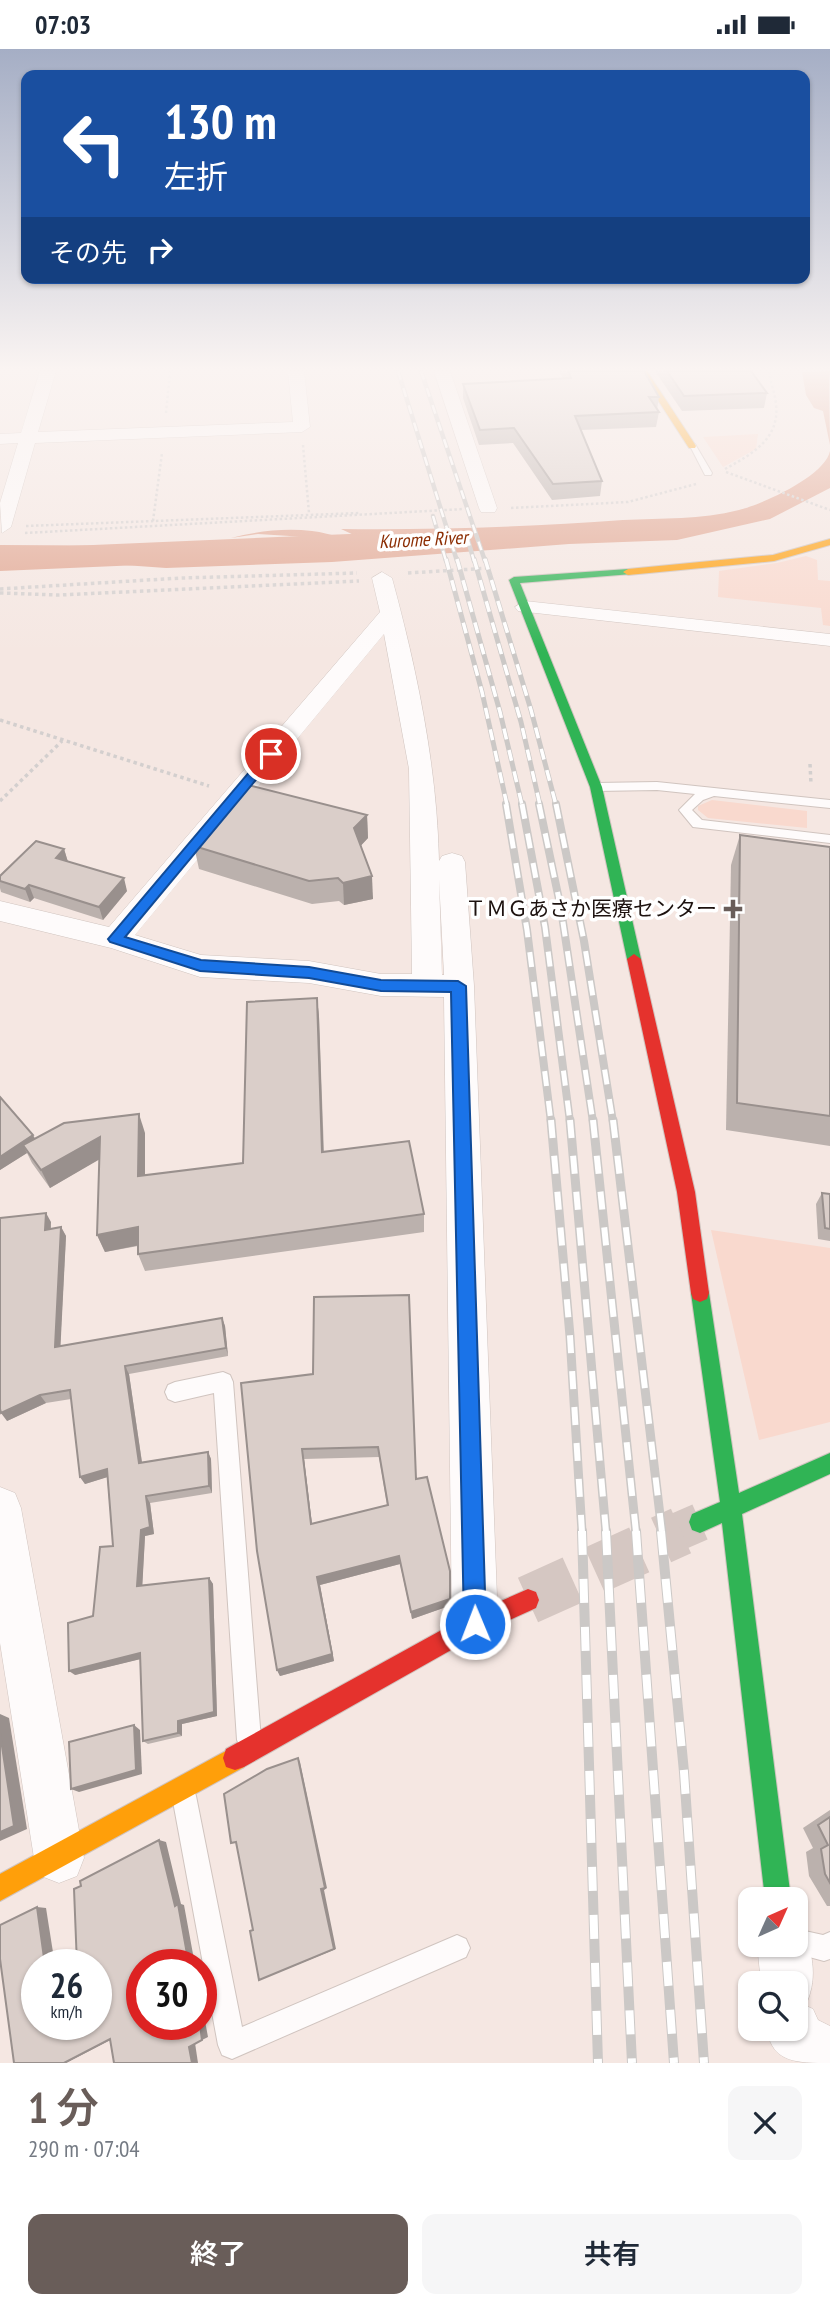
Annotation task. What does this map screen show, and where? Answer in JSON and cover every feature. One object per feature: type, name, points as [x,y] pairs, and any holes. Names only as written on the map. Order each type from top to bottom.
[{"type":"street","points":[[8,530],[23,465]]},
{"type":"street","points":[[474,465],[488,508]]},
{"type":"street","points":[[777,1887],[731,1508],[686,1192],[596,787],[514,580],[761,560],[830,542]]},
{"type":"street","points":[[382,575],[421,769],[443,986],[475,1624]]},
{"type":"street","points":[[525,607],[830,640]]},
{"type":"street","points":[[115,939],[391,613]]},
{"type":"street","points":[[443,986],[452,862]]},
{"type":"street","points":[[0,911],[115,939],[200,966],[309,972],[381,985],[443,986]]},
{"type":"street","points":[[700,1522],[830,1463]]},
{"type":"street","points":[[0,1508],[59,1858]]},
{"type":"street","points":[[0,1888],[59,1858],[181,1785],[475,1624],[528,1600]]},
{"type":"street","points":[[802,2041],[830,2057]]},
{"type":"lane","points":[[703,465],[709,476]]},
{"type":"lane","points":[[657,786],[672,795],[698,824],[830,839]]},
{"type":"lane","points":[[596,787],[657,786],[830,804]]},
{"type":"lane","points":[[685,810],[699,797],[713,792]]},
{"type":"lane","points":[[175,1392],[223,1382],[249,1749]]},
{"type":"lane","points":[[181,1785],[232,2045],[457,1948]]},
{"type":"lane","points":[[808,1945],[824,1948],[830,1945]]},
{"type":"path","points":[[153,521],[160,465]]},
{"type":"path","points":[[305,465],[309,514]]},
{"type":"path","points":[[8,530],[620,502],[663,495],[731,465]]},
{"type":"path","points":[[728,473],[830,510]]},
{"type":"path","points":[[8,530],[309,514],[389,513]]},
{"type":"path","points":[[0,591],[181,578],[382,575],[498,568]]},
{"type":"path","points":[[0,591],[87,594],[351,582],[382,575],[429,573]]},
{"type":"path","points":[[0,720],[236,795]]},
{"type":"path","points":[[0,801],[62,741]]},
{"type":"shaded area","points":[[806,556],[817,560],[818,580],[830,581],[830,626],[823,625],[821,608],[718,597],[719,571]]},
{"type":"shaded area","points":[[712,800],[807,811],[807,828],[708,818],[698,810],[698,806]]},
{"type":"shaded area","points":[[711,1230],[830,1248],[830,1422],[759,1440]]},
{"type":"water","points":[[822,465],[830,465],[830,488],[770,519],[677,540],[569,544],[332,562],[166,568],[96,563],[0,566],[0,545],[193,546],[206,555],[217,555],[341,546],[320,543],[322,538],[258,534],[231,538],[271,531],[312,531],[372,542],[392,538],[356,536],[341,529],[552,525],[710,515],[750,507],[792,488]]},
{"type":"building","points":[[540,465],[595,465],[602,481],[553,484]]},
{"type":"building","points":[[244,784],[367,815],[354,828],[372,876],[343,883],[338,878],[309,881],[194,846]]},
{"type":"building","points":[[740,835],[830,847],[830,1116],[737,1103]]},
{"type":"building","points":[[36,841],[64,849],[56,858],[124,878],[99,907],[29,885],[25,889],[0,881],[0,876]]},
{"type":"building","points":[[317,998],[322,1152],[409,1141],[424,1214],[138,1254],[138,1227],[97,1235],[100,1137],[41,1170],[23,1145],[64,1123],[139,1114],[138,1176],[243,1163],[247,1002]]},
{"type":"building","points":[[0,1097],[33,1135],[0,1157]]},
{"type":"building","points":[[822,1193],[830,1194],[830,1229],[825,1228]]},
{"type":"building","points":[[46,1213],[45,1230],[61,1227],[55,1347],[222,1318],[226,1348],[125,1366],[139,1463],[208,1452],[209,1486],[146,1496],[150,1527],[141,1530],[137,1586],[209,1578],[214,1712],[178,1721],[178,1733],[143,1741],[140,1653],[69,1671],[68,1623],[93,1616],[100,1547],[113,1546],[107,1469],[80,1477],[70,1390],[40,1395],[1,1413],[0,1409],[0,1218]]},
{"type":"building","points":[[409,1295],[416,1479],[427,1477],[450,1571],[450,1599],[411,1612],[399,1556],[317,1577],[332,1654],[277,1670],[257,1551],[241,1383],[313,1374],[314,1297]],"holes":[[[378,1447],[388,1505],[311,1524],[302,1449]]]},
{"type":"building","points":[[134,1725],[136,1770],[71,1789],[69,1742]]},
{"type":"building","points":[[0,1733],[14,1826],[0,1832]]},
{"type":"building","points":[[298,1758],[325,1888],[321,1889],[334,1949],[259,1980],[250,1931],[253,1930],[236,1842],[231,1843],[224,1794],[267,1769]]},
{"type":"building","points":[[830,1817],[830,1883],[825,1874],[821,1849],[828,1845],[818,1825]]},
{"type":"building","points":[[159,1840],[175,1906],[178,1904],[186,1949],[126,1949],[126,2040],[202,2040],[189,2047],[192,2063],[114,2063],[110,2040],[112,1949],[76,1949],[74,1889],[81,1886],[80,1881]]},
{"type":"building","points":[[37,1907],[43,1949],[21,1949],[21,2040],[108,2040],[64,2063],[14,2063],[0,1959],[0,1925]]},
{"type":"waterway","name":"Kurome River","points":[[0,560],[420,542]]},
{"type":"tunnel","points":[[677,1532],[700,1522]]},
{"type":"tunnel","points":[[528,1600],[681,1531]]},
{"type":"railway","points":[[427,465],[457,561]]},
{"type":"railway","points":[[453,465],[485,561]]},
{"type":"railway","points":[[433,516],[446,561]]},
{"type":"railway","points":[[467,537],[474,561]]},
{"type":"railway","points":[[446,559],[482,692],[507,805]]},
{"type":"railway","points":[[457,559],[500,712],[522,805]]},
{"type":"railway","points":[[474,559],[521,722],[540,805]]},
{"type":"railway","points":[[485,559],[531,710],[556,805]]},
{"type":"railway","points":[[506,804],[527,930],[551,1122]]},
{"type":"railway","points":[[522,804],[545,927],[570,1122]]},
{"type":"railway","points":[[539,804],[561,909],[593,1122]]},
{"type":"railway","points":[[556,804],[584,941],[613,1122]]},
{"type":"railway","points":[[551,1120],[570,1336],[582,1532]]},
{"type":"railway","points":[[570,1120],[606,1532]]},
{"type":"railway","points":[[593,1120],[636,1532]]},
{"type":"railway","points":[[613,1120],[662,1532]]},
{"type":"railway","points":[[582,1531],[598,2063]]},
{"type":"railway","points":[[606,1531],[632,2063]]},
{"type":"railway","points":[[636,1531],[674,2063]]},
{"type":"railway","points":[[661,1531],[684,1772],[704,2063]]},
{"type":"traffic: fast","points":[[628,572],[514,580],[596,787],[634,959]]},
{"type":"traffic: fast","points":[[700,1293],[731,1508],[777,1887]]},
{"type":"traffic: fast","points":[[700,1522],[830,1463]]},
{"type":"traffic: slow","points":[[628,572],[774,558],[830,542]]},
{"type":"traffic: slow","points":[[0,1888],[235,1758]]},
{"type":"traffic: jam","points":[[634,959],[686,1192],[700,1293]]},
{"type":"traffic: jam","points":[[235,1758],[475,1624],[528,1600]]},
{"type":"place","name":"ＴＭＧあさか医療センター","points":[[733,909]]},
{"type":"route","points":[[271,754],[115,939],[200,966],[309,972],[381,985],[458,986],[475,1624]]}]
